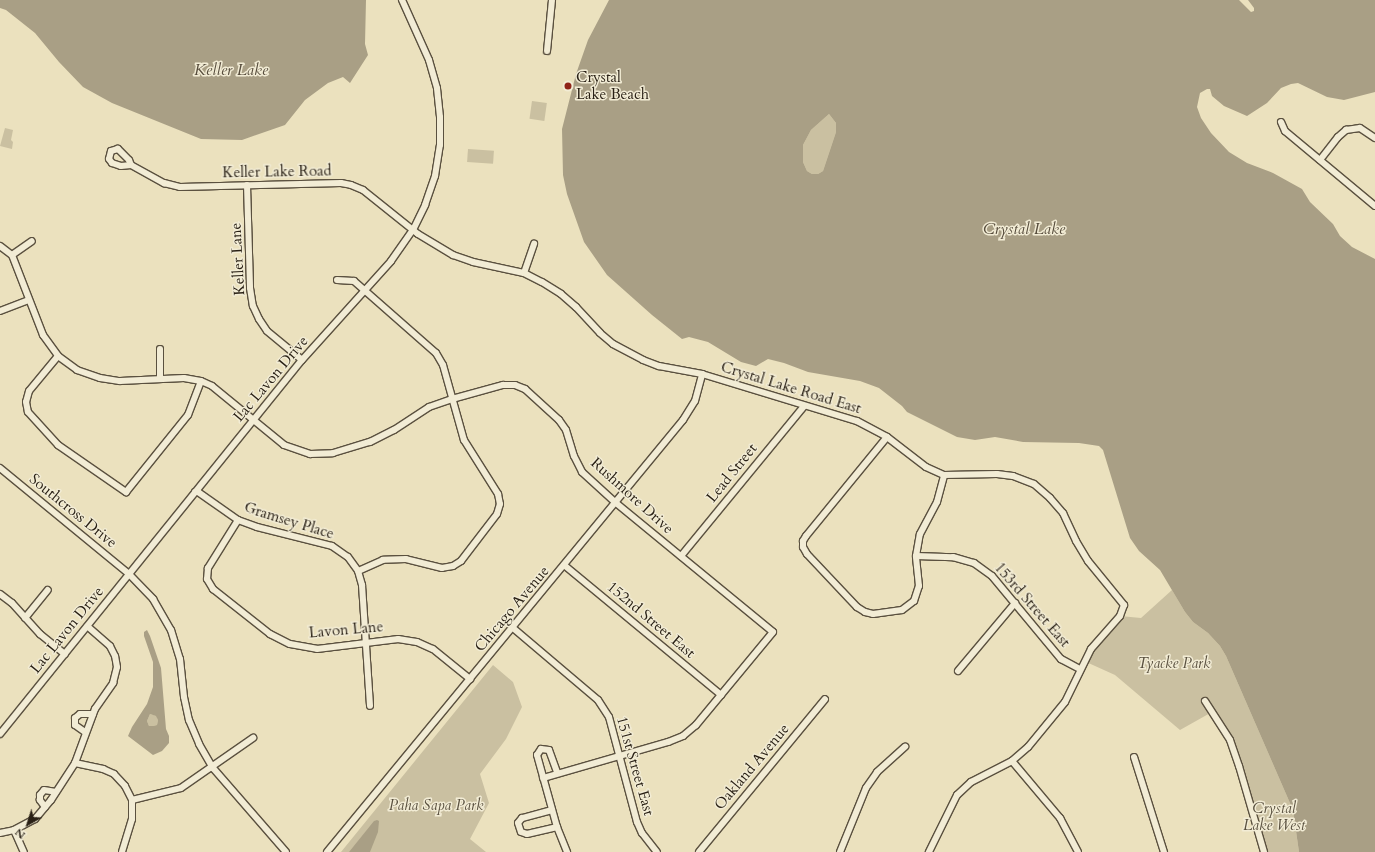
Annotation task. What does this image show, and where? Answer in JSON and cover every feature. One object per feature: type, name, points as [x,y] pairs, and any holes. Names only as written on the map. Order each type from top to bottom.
[{"type":"street","name":"Lac Lavon Drive","points":[[0,734],[252,421],[302,360],[394,256],[412,230],[425,205],[435,176],[440,146],[440,117],[437,88],[430,60],[402,0]]},
{"type":"street","points":[[548,51],[552,0]]},
{"type":"street","points":[[1281,122],[1285,131],[1375,206]]},
{"type":"street","points":[[1320,160],[1338,137],[1346,130],[1360,128],[1375,138]]},
{"type":"street","name":"Keller Lake Road","points":[[132,165],[164,183],[180,187],[341,183],[351,185],[363,190],[412,230]]},
{"type":"street","name":"Keller Lane","points":[[247,185],[250,288],[253,306],[259,319],[268,331],[302,360]]},
{"type":"street","name":"Crystal Lake Road East","points":[[412,230],[453,255],[474,262],[524,273],[561,294],[600,333],[613,344],[629,354],[659,366],[702,374],[857,421],[887,437],[926,467],[944,475],[1008,475],[1034,484],[1050,498],[1063,513],[1076,541],[1088,561],[1124,605],[1120,616],[1091,649],[1080,669]]},
{"type":"street","points":[[0,246],[12,255],[32,241]]},
{"type":"street","points":[[524,273],[534,244]]},
{"type":"street","name":"Rushmore Drive","points":[[12,255],[28,300],[43,335],[58,356],[77,370],[100,378],[120,381],[184,378],[201,382],[212,386],[252,421],[284,445],[310,454],[333,453],[370,442],[394,430],[429,407],[452,398],[503,385],[515,385],[525,389],[559,420],[566,430],[574,456],[582,472],[616,503],[773,632],[721,695]]},
{"type":"street","points":[[337,280],[354,281],[436,353],[443,365],[464,440],[498,494],[500,504],[497,514],[461,561],[453,566],[442,568],[406,559],[383,560],[358,571]]},
{"type":"street","points":[[0,311],[28,300]]},
{"type":"street","points":[[160,349],[160,379]]},
{"type":"street","points":[[58,356],[29,392],[26,402],[28,412],[58,445],[126,492],[188,415],[201,382]]},
{"type":"street","name":"Chicago Avenue","points":[[328,852],[683,420],[695,401],[702,374]]},
{"type":"street","name":"Lead Street","points":[[681,556],[804,406]]},
{"type":"street","points":[[887,437],[806,536],[803,547],[809,557],[857,607],[865,612],[873,614],[902,610],[914,601],[919,586],[916,556],[920,534],[937,502],[944,475]]},
{"type":"street","name":"Southcross Drive","points":[[0,468],[129,574],[153,599],[171,630],[180,659],[184,697],[189,720],[199,744],[213,768],[286,852]]},
{"type":"street","name":"Gramsey Place","points":[[195,492],[198,492],[238,520],[257,527],[332,546],[348,558],[358,571],[362,585],[370,706]]},
{"type":"street","name":"Lavon Lane","points":[[238,520],[208,568],[207,579],[213,588],[270,634],[290,644],[317,649],[398,639],[417,642],[434,649],[470,679]]},
{"type":"street","name":"153rd Street East","points":[[916,556],[953,557],[974,563],[992,576],[1061,658],[1080,669]]},
{"type":"street","name":"152nd Street East","points":[[564,565],[721,695]]},
{"type":"street","points":[[25,618],[48,590]]},
{"type":"street","points":[[0,594],[6,598],[40,634],[65,654]]},
{"type":"street","points":[[958,671],[1015,603]]},
{"type":"street","points":[[0,833],[14,830],[35,819],[45,807],[75,763],[93,714],[113,683],[117,667],[115,656],[110,646],[87,626]]},
{"type":"street","name":"151st Street East","points":[[513,628],[598,700],[609,717],[637,822],[642,834],[657,852]]},
{"type":"street","points":[[929,852],[957,795],[971,782],[998,770],[1012,761],[1028,746],[1065,702],[1080,669]]},
{"type":"street","points":[[543,778],[557,772],[668,742],[682,736],[696,725],[721,695]]},
{"type":"street","name":"Oakland Avenue","points":[[699,852],[825,699]]},
{"type":"street","points":[[1205,701],[1230,740],[1264,852]]},
{"type":"street","points":[[86,732],[76,725],[76,718],[80,714],[93,714]]},
{"type":"street","points":[[132,800],[181,788],[213,768],[253,738]]},
{"type":"street","points":[[840,852],[866,788],[877,772],[905,747]]},
{"type":"street","points":[[557,772],[549,750],[541,749],[537,755],[557,827],[567,852]]},
{"type":"street","points":[[1134,757],[1164,852]]},
{"type":"street","points":[[1012,761],[1060,818],[1078,852]]},
{"type":"street","points":[[75,763],[114,774],[125,786],[132,800],[132,819],[122,852]]},
{"type":"street","points":[[45,807],[40,800],[40,795],[44,790],[56,792]]},
{"type":"street","points":[[552,810],[522,818],[518,823],[520,832],[527,834],[557,827]]},
{"type":"street","points":[[14,830],[24,852]]},
{"type":"green space","points":[[532,101],[547,103],[544,121],[529,119]]},
{"type":"green space","points":[[829,114],[836,123],[836,132],[823,171],[818,174],[812,174],[807,171],[803,162],[803,145],[811,130]]},
{"type":"green space","points":[[5,128],[13,130],[11,140],[13,142],[12,149],[0,146]]},
{"type":"green space","points":[[468,149],[494,151],[493,164],[467,162]]},
{"type":"green space","name":"Tyacke Park","points":[[1172,590],[1185,612],[1193,622],[1208,633],[1220,646],[1226,656],[1293,810],[1299,852],[1264,852],[1230,740],[1212,712],[1180,730],[1115,675],[1084,661],[1120,616],[1141,618]]},
{"type":"green space","name":"Paha Sapa Park","points":[[493,665],[513,682],[522,707],[506,739],[480,774],[489,803],[470,839],[486,852],[341,852]]},
{"type":"green space","points":[[150,714],[157,716],[157,725],[149,726],[147,721]]},
{"type":"water","name":"Keller Lake","points":[[0,0],[366,0],[365,44],[368,55],[350,83],[343,77],[328,83],[305,100],[285,125],[242,140],[201,139],[112,103],[83,87],[59,62],[35,33],[6,10],[0,8]]},
{"type":"water","name":"Crystal Lake","points":[[609,0],[1239,0],[1251,12],[1254,11],[1254,8],[1248,0],[1375,0],[1375,92],[1344,100],[1327,97],[1298,83],[1291,84],[1281,88],[1267,103],[1247,116],[1224,106],[1212,96],[1210,89],[1207,89],[1200,93],[1197,107],[1201,118],[1211,133],[1229,152],[1247,163],[1273,173],[1302,189],[1310,202],[1333,224],[1340,236],[1352,247],[1375,259],[1375,852],[1299,852],[1293,810],[1226,656],[1220,646],[1208,633],[1193,622],[1185,612],[1160,570],[1139,551],[1130,538],[1103,450],[1099,446],[1079,443],[1023,442],[995,437],[975,440],[957,437],[907,412],[902,406],[879,388],[860,381],[808,372],[768,359],[756,366],[741,362],[708,342],[689,337],[682,339],[652,315],[607,275],[584,242],[567,194],[563,175],[562,129],[576,74],[588,40]],"holes":[[[829,114],[836,123],[836,132],[823,171],[818,174],[812,174],[807,171],[803,162],[803,145],[811,130]]]},
{"type":"water","points":[[147,630],[150,636],[161,668],[166,729],[169,736],[169,743],[162,751],[153,755],[128,736],[147,704],[153,687],[153,662],[144,632]],"holes":[[[150,714],[156,716],[158,720],[157,725],[149,726],[147,721]]]},
{"type":"water","points":[[374,821],[379,821],[378,832],[370,852],[349,852]]},
{"type":"place","name":"Crystal Lake Beach","points":[[568,86]]},
{"type":"park label","name":"Crystal Lake West","points":[[1274,816]]}]
